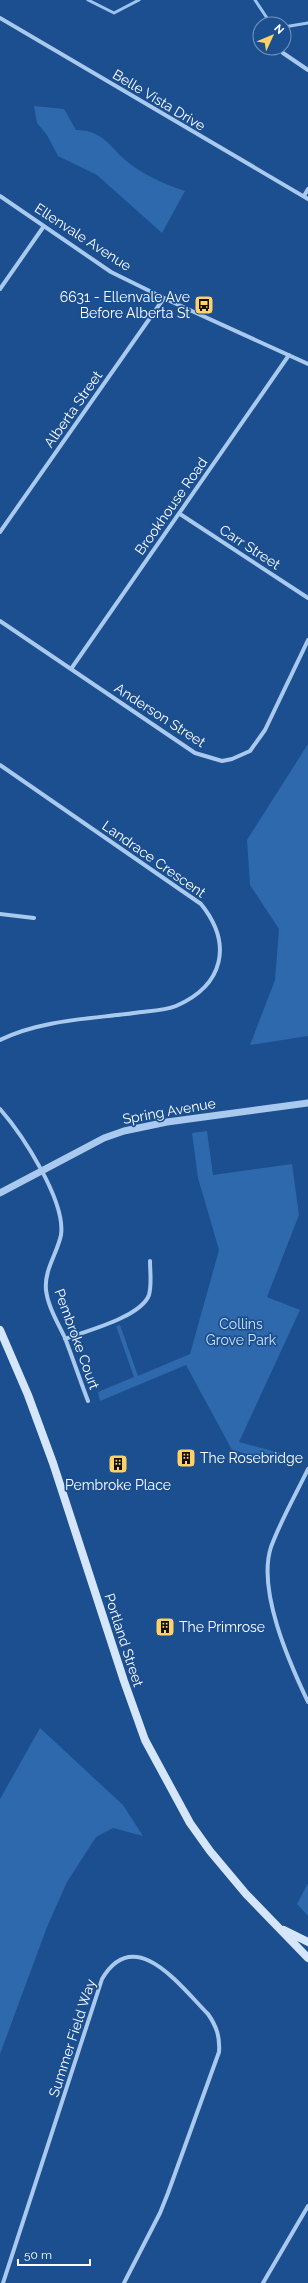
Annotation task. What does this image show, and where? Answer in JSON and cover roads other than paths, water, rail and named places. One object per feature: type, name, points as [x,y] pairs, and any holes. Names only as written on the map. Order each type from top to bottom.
[{"type":"main road","name":"Portland Street","points":[[0,1330],[28,1395],[50,1456],[145,1740],[163,1776],[202,1840],[246,1894],[308,1958]]},
{"type":"main road","name":"Portland Street","points":[[280,1928],[308,1942]]},
{"type":"street","name":"Belle Vista Drive","points":[[0,18],[308,199]]},
{"type":"street","points":[[286,56],[308,70]]},
{"type":"street","points":[[304,196],[308,188]]},
{"type":"street","name":"Ellenvale Avenue","points":[[0,196],[111,272],[308,364]]},
{"type":"street","points":[[0,289],[44,226]]},
{"type":"street","name":"Alberta Street","points":[[0,532],[164,298]]},
{"type":"street","name":"Brookhouse Road","points":[[71,669],[289,355]]},
{"type":"street","name":"Carr Street","points":[[180,514],[308,598]]},
{"type":"street","name":"Anderson Street","points":[[0,621],[195,754],[222,761],[241,756],[258,742],[308,640]]},
{"type":"street","name":"Landrace Crescent","points":[[0,765],[201,904],[211,919],[220,947],[220,960],[207,986],[174,1007],[36,1026],[0,1040]]},
{"type":"street","points":[[0,914],[34,918]]},
{"type":"street","name":"Spring Avenue","points":[[0,1193],[104,1138],[142,1126],[308,1104]]},
{"type":"street","name":"Pembroke Court","points":[[0,1109],[22,1137],[41,1171],[59,1210],[62,1223],[60,1236],[46,1279],[50,1305],[65,1339],[88,1401]]},
{"type":"street","points":[[65,1339],[122,1317],[144,1303],[151,1286],[150,1261]]},
{"type":"street","points":[[308,1469],[271,1547],[267,1575],[269,1595],[276,1621],[296,1677],[308,1702]]},
{"type":"street","name":"Summer Field Way","points":[[5,2283],[102,1980],[107,1971],[118,1961],[126,1958],[141,1957],[156,1963],[208,2014],[216,2026],[219,2040],[219,2052],[160,2213],[124,2283]]},
{"type":"street","points":[[263,2283],[308,2206]]},
{"type":"waterway","points":[[88,0],[114,13],[139,0]]},
{"type":"waterway","points":[[255,0],[266,16]]},
{"type":"waterway","points":[[292,26],[308,23]]},
{"type":"place","name":"6631 - Ellenvale Ave Before Alberta St","points":[[204,305]]},
{"type":"place","name":"The Rosebridge","points":[[186,1458]]},
{"type":"place","name":"Pembroke Place","points":[[118,1464]]},
{"type":"place","name":"The Primrose","points":[[165,1627]]},
{"type":"park label","name":"Collins Grove Park","points":[[241,1332]]}]
